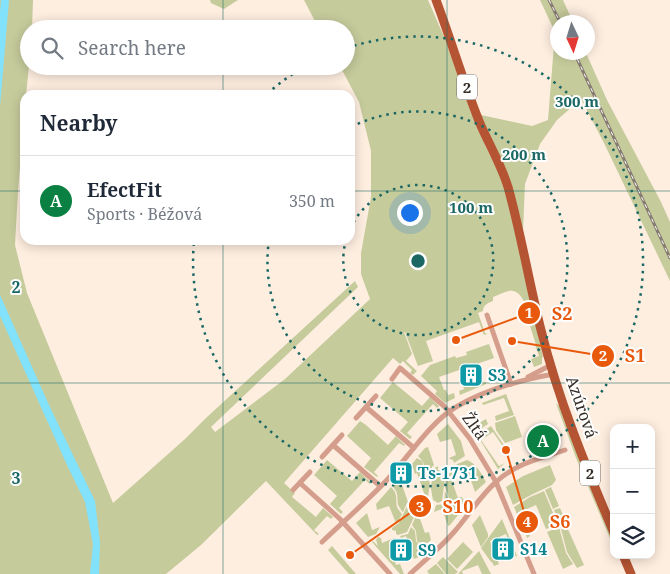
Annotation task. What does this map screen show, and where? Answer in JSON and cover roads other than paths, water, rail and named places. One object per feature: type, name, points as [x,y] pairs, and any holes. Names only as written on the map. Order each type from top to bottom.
[{"type":"main road","name":"Azúrová","points":[[436,0],[479,121],[502,172],[512,203],[541,331],[551,365],[581,451],[610,522]]},
{"type":"main road","points":[[625,559],[631,574]]},
{"type":"street","points":[[487,315],[511,384]]},
{"type":"street","points":[[521,380],[551,365]]},
{"type":"street","name":"Žltá","points":[[392,379],[400,368],[446,407],[470,439],[496,482],[534,574]]},
{"type":"street","points":[[521,380],[554,374]]},
{"type":"street","name":"Žltá","points":[[322,542],[362,505],[433,426],[455,407],[477,396],[521,380]]},
{"type":"street","points":[[356,418],[376,396]]},
{"type":"street","points":[[366,407],[414,448]]},
{"type":"street","points":[[322,457],[342,436]]},
{"type":"street","points":[[333,445],[380,486]]},
{"type":"street","points":[[410,574],[440,547],[496,482],[512,470],[565,450]]},
{"type":"street","points":[[293,490],[310,472]]},
{"type":"street","points":[[300,483],[343,522],[390,574]]},
{"type":"water","points":[[1,0],[9,0],[0,106],[0,12]]},
{"type":"water","points":[[0,295],[49,405],[95,501],[100,543],[99,574],[90,574],[93,544],[85,502],[0,316]]},
{"type":"railway","points":[[549,0],[556,15]]},
{"type":"railway","points":[[578,60],[670,258]]},
{"type":"place","name":"S2","points":[[456,340]]},
{"type":"place","name":"S1","points":[[512,341]]},
{"type":"place","name":"S3","points":[[471,375]]},
{"type":"place","name":"EfectFit","points":[[543,441]]},
{"type":"place","name":"S6","points":[[506,450]]},
{"type":"place","name":"Ts-1731","points":[[401,473]]},
{"type":"place","name":"S14","points":[[503,549]]},
{"type":"place","name":"S9","points":[[401,550]]},
{"type":"place","name":"S10","points":[[350,555]]}]
